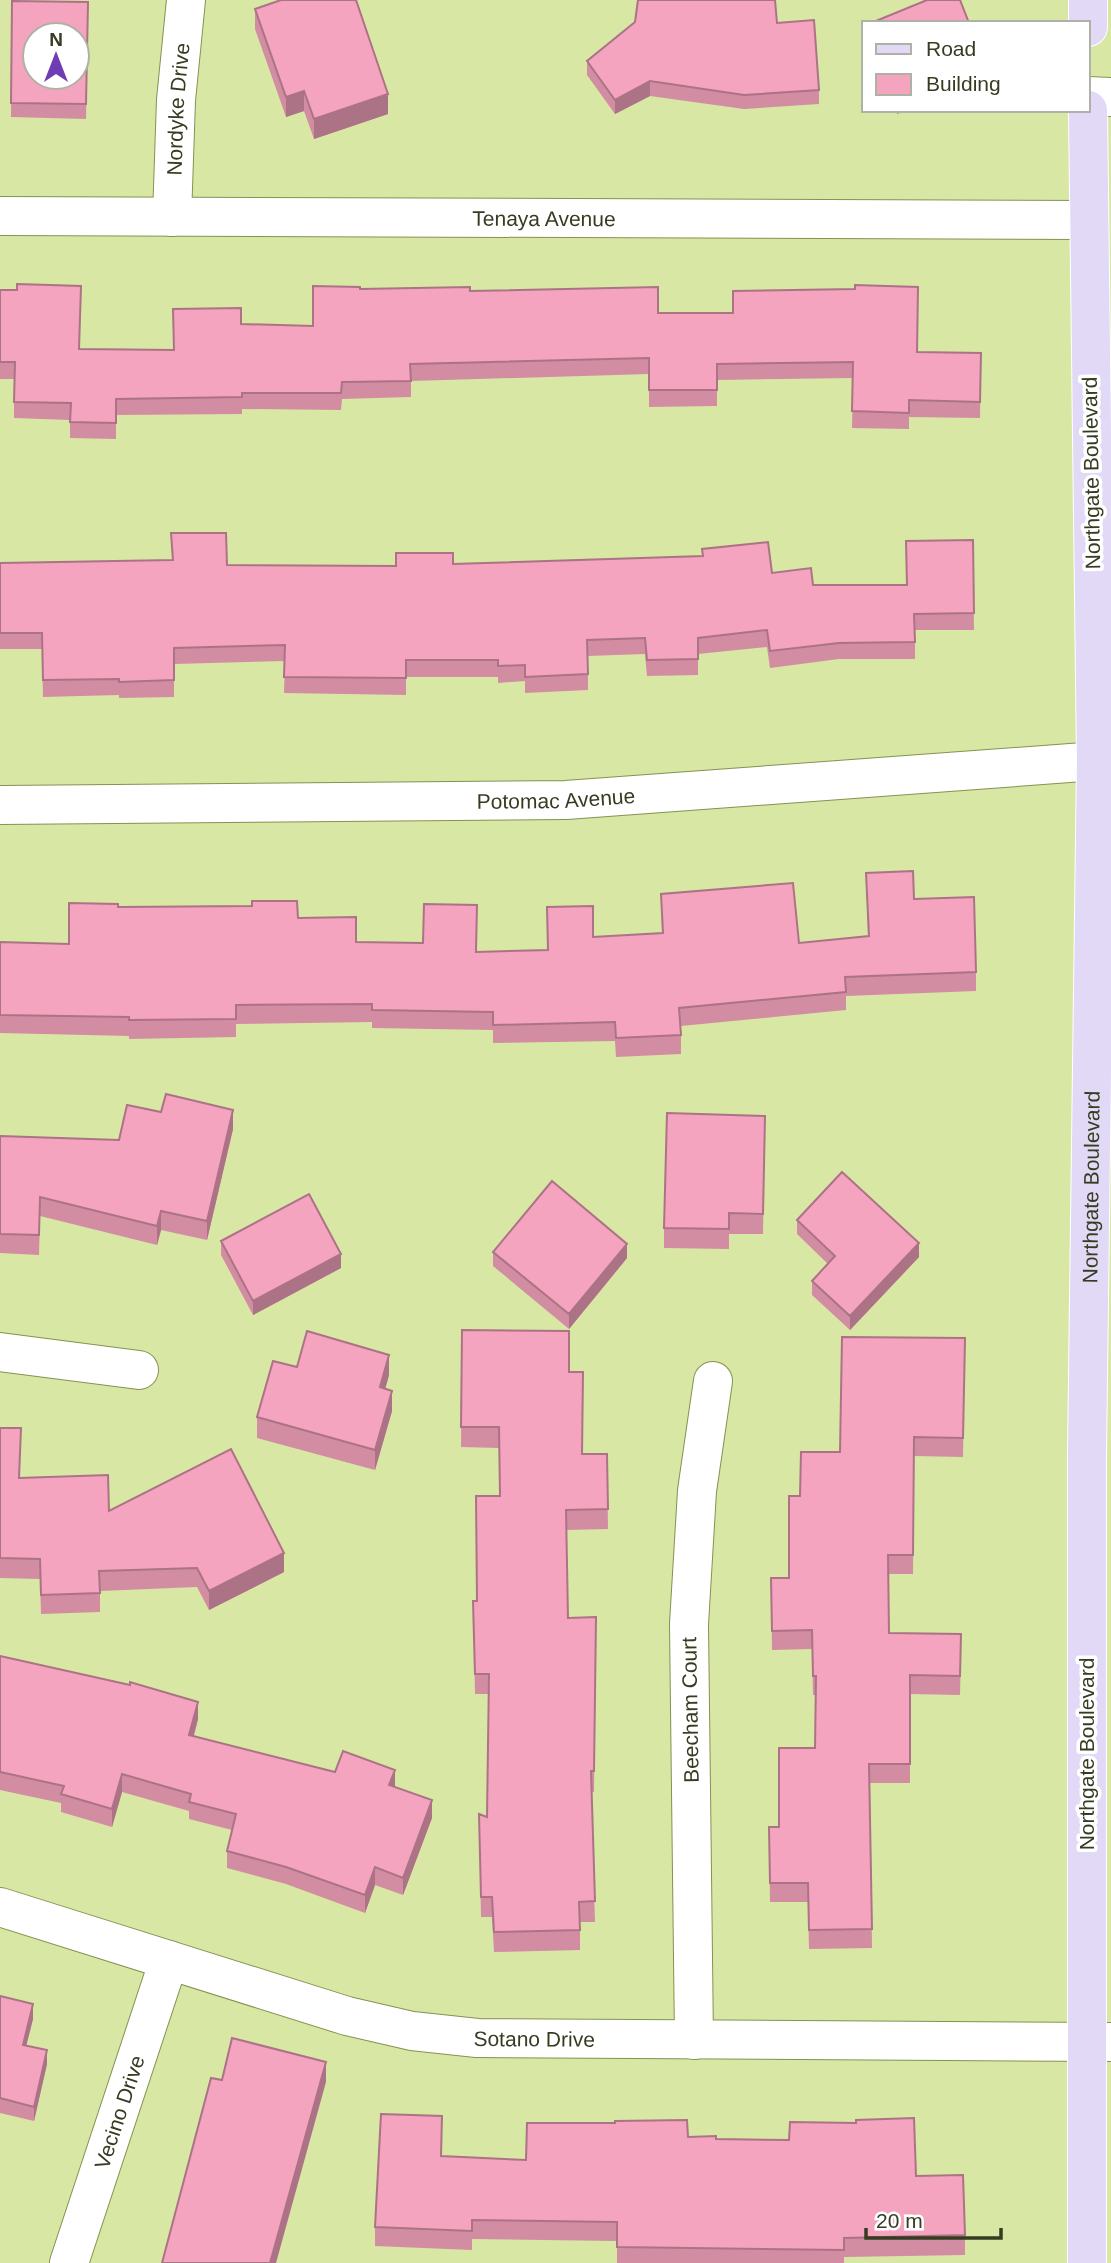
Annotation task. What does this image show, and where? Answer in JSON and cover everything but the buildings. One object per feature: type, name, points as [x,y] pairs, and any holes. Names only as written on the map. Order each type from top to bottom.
[{"type":"main road","points":[[1088,0],[1088,21]]},
{"type":"main road","name":"Northgate Boulevard","points":[[1088,112],[1096,208],[1100,370],[1103,760],[1099,2042],[1095,2245]]},
{"type":"street","name":"Nordyke Drive","points":[[172,217],[176,100],[187,0]]},
{"type":"street","points":[[1090,96],[1111,97]]},
{"type":"street","name":"Tenaya Avenue","points":[[0,216],[172,217],[1096,208]]},
{"type":"street","name":"Potomac Avenue","points":[[0,805],[566,800],[1103,760]]},
{"type":"street","points":[[0,1352],[139,1370]]},
{"type":"street","name":"Beecham Court","points":[[694,2040],[689,1623],[697,1491],[713,1381]]},
{"type":"street","name":"Sotano Drive","points":[[0,1907],[347,2016],[412,2031],[477,2038],[1099,2042]]},
{"type":"street","name":"Vecino Drive","points":[[69,2263],[169,1960]]}]
